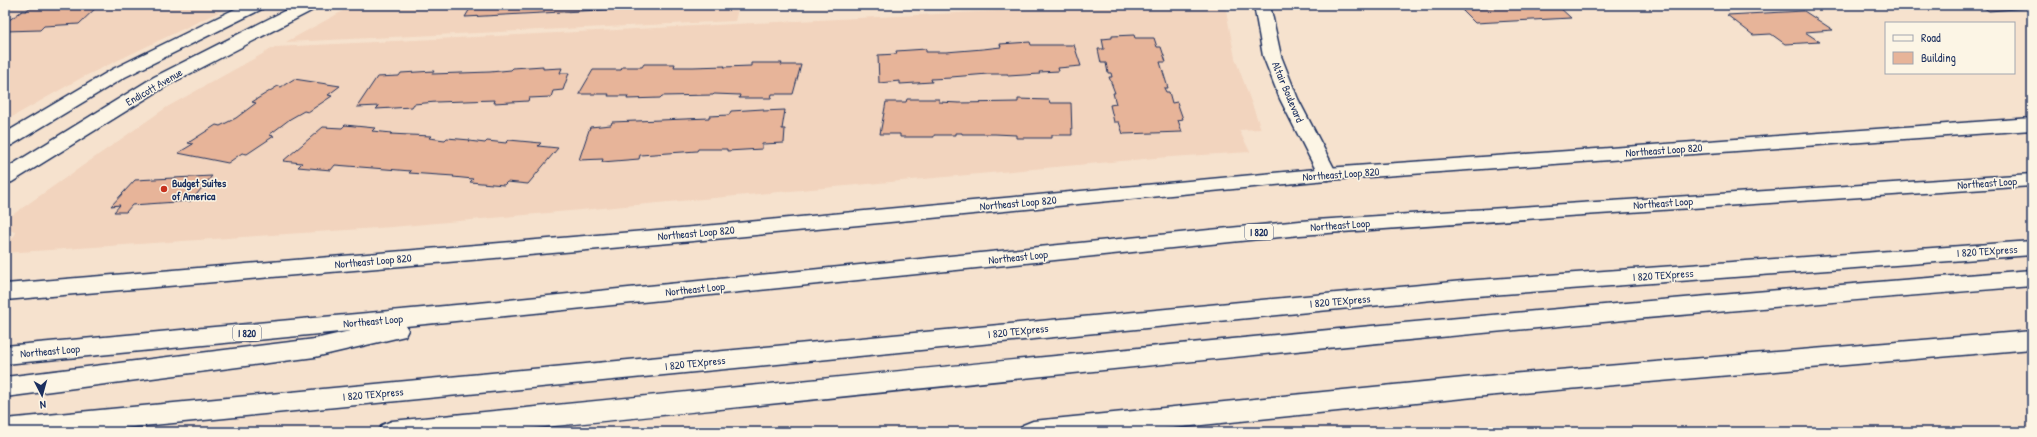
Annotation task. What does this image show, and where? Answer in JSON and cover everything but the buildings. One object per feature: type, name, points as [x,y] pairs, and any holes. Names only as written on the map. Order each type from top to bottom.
[{"type":"main road","points":[[5,141],[119,73],[256,5]]},
{"type":"main road","name":"Endicott Avenue","points":[[5,178],[161,81],[309,5]]},
{"type":"main road","name":"Altair Boulevard","points":[[1262,5],[1272,56],[1289,99],[1326,174]]},
{"type":"main road","points":[[119,73],[161,81]]},
{"type":"main road","name":"Northeast Loop 820","points":[[5,292],[693,234],[1326,174],[2032,124]]},
{"type":"main road","name":"Northeast Loop","points":[[5,355],[489,310],[1300,228],[1568,209],[2032,180]]},
{"type":"main road","name":"I 820 TEXpress","points":[[5,429],[1456,290],[2032,248]]},
{"type":"main road","points":[[392,432],[1516,320],[1730,301],[2032,278]]},
{"type":"main road","points":[[5,387],[315,348],[489,310]]},
{"type":"main road","points":[[1033,432],[1474,387],[2032,340]]},
{"type":"shaded area","points":[[5,5],[233,5],[81,78],[5,121]]},
{"type":"shaded area","points":[[354,5],[739,5],[735,21],[286,42]]},
{"type":"shaded area","points":[[1117,5],[1225,5],[1235,58],[1261,129],[1239,130],[1250,152],[1155,158],[392,227],[5,253],[5,248],[16,233],[5,227],[5,220],[167,107],[275,47]]},
{"type":"place","name":"Budget Suites of America","points":[[164,189]]}]
